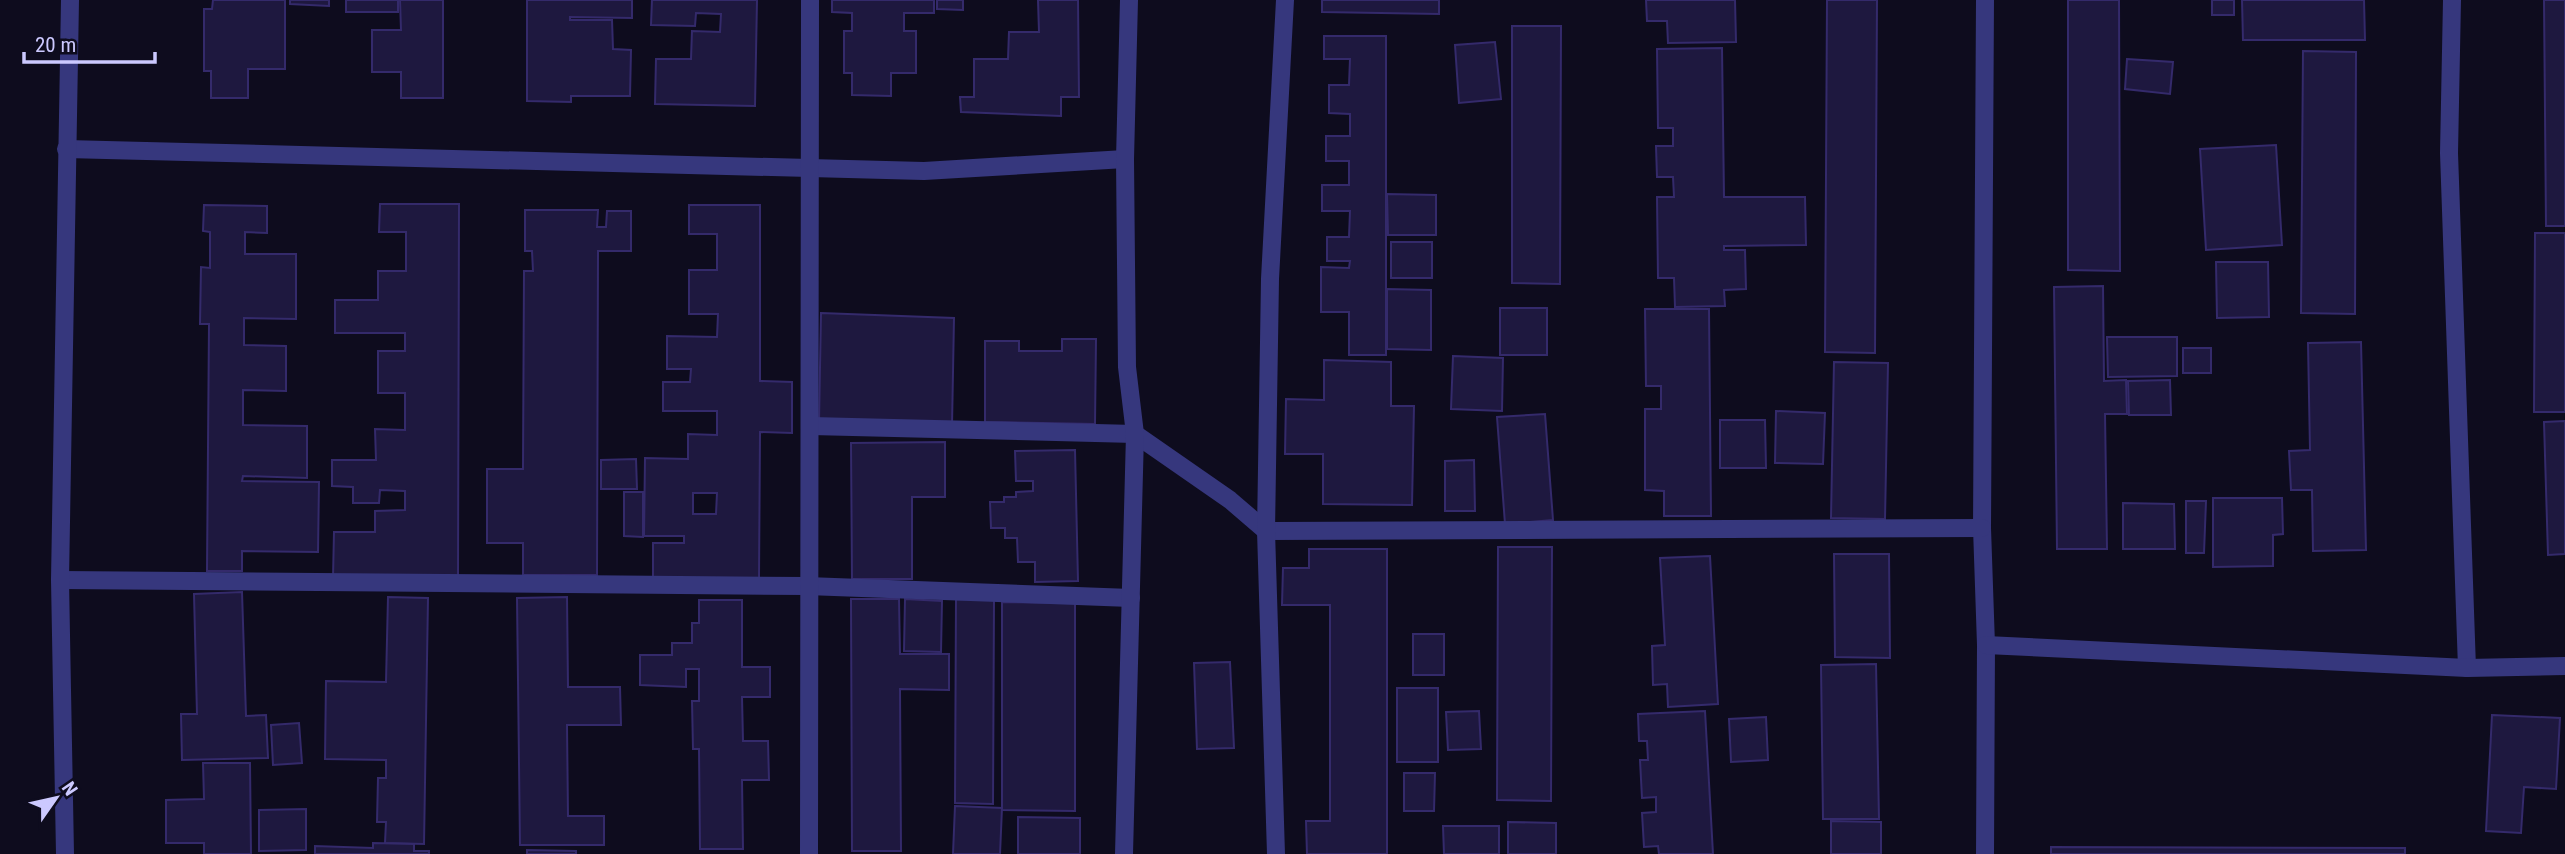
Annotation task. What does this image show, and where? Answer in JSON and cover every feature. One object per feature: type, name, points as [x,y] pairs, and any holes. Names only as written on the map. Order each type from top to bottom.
[{"type":"street","points":[[65,854],[60,580],[70,0]]},
{"type":"street","points":[[809,854],[807,586],[811,426],[810,0]]},
{"type":"street","points":[[1124,854],[1135,434],[1127,367],[1125,159],[1129,0]]},
{"type":"street","points":[[1276,854],[1266,531],[1270,279],[1285,0]]},
{"type":"street","points":[[1985,0],[1982,528],[1986,645],[1985,854]]},
{"type":"street","points":[[2452,0],[2449,153],[2467,668]]},
{"type":"street","points":[[66,149],[924,171],[1125,159]]},
{"type":"street","points":[[811,426],[1135,434],[1230,500],[1266,531],[1982,528]]},
{"type":"street","points":[[60,580],[807,586],[1131,598]]},
{"type":"street","points":[[1986,645],[2467,668],[2565,666]]},
{"type":"building","points":[[213,0],[285,0],[285,69],[248,69],[248,98],[211,98],[211,71],[204,71],[204,9],[212,9]]},
{"type":"building","points":[[290,0],[329,0],[329,6],[290,4]]},
{"type":"building","points":[[346,0],[398,0],[398,12],[346,12]]},
{"type":"building","points":[[400,0],[443,0],[443,98],[401,98],[401,72],[372,72],[372,30],[401,30]]},
{"type":"building","points":[[527,0],[632,0],[632,18],[570,17],[570,20],[612,20],[613,49],[631,50],[630,96],[571,96],[571,102],[527,101]]},
{"type":"building","points":[[652,0],[757,0],[755,106],[655,104],[656,59],[691,59],[692,31],[720,32],[721,14],[696,13],[695,26],[651,25]]},
{"type":"building","points":[[832,0],[934,0],[934,13],[904,13],[904,31],[916,31],[916,73],[891,73],[891,96],[852,95],[852,73],[844,73],[844,31],[852,31],[852,13],[832,12]]},
{"type":"building","points":[[937,0],[963,0],[963,10],[937,9]]},
{"type":"building","points":[[1038,0],[1078,0],[1079,97],[1061,97],[1061,116],[961,112],[960,97],[974,97],[974,59],[1008,59],[1009,32],[1039,32]]},
{"type":"building","points":[[1322,0],[1439,0],[1439,14],[1322,12]]},
{"type":"building","points":[[1646,0],[1735,0],[1736,42],[1668,43],[1667,21],[1647,21]]},
{"type":"building","points":[[1827,0],[1877,0],[1875,353],[1825,352]]},
{"type":"building","points":[[2068,0],[2119,0],[2120,271],[2068,270]]},
{"type":"building","points":[[2212,0],[2234,0],[2234,15],[2212,15]]},
{"type":"building","points":[[2242,0],[2364,0],[2365,40],[2243,40]]},
{"type":"building","points":[[2544,0],[2565,0],[2565,226],[2546,226]]},
{"type":"building","points":[[1512,26],[1561,26],[1560,284],[1512,283]]},
{"type":"building","points":[[1324,36],[1386,36],[1386,355],[1349,355],[1349,312],[1321,312],[1321,267],[1349,268],[1350,261],[1327,261],[1327,237],[1349,237],[1350,211],[1322,211],[1322,185],[1349,185],[1349,161],[1326,161],[1326,136],[1350,136],[1350,114],[1329,113],[1329,85],[1349,85],[1350,59],[1324,59]]},
{"type":"building","points":[[1495,42],[1501,99],[1459,103],[1455,45]]},
{"type":"building","points":[[1722,48],[1724,197],[1805,197],[1806,245],[1724,246],[1724,250],[1745,250],[1746,289],[1724,290],[1725,306],[1675,307],[1674,278],[1658,278],[1657,197],[1674,197],[1673,177],[1657,177],[1656,146],[1673,146],[1673,128],[1658,128],[1657,49]]},
{"type":"building","points":[[2303,51],[2356,52],[2355,314],[2301,313]]},
{"type":"building","points":[[2127,59],[2173,62],[2170,94],[2125,89]]},
{"type":"building","points":[[2276,145],[2282,245],[2206,250],[2200,149]]},
{"type":"building","points":[[1387,194],[1436,195],[1436,235],[1388,235]]},
{"type":"building","points":[[380,204],[459,204],[458,578],[333,578],[334,532],[375,532],[375,511],[405,510],[405,491],[380,490],[379,503],[353,503],[353,487],[332,486],[332,460],[376,460],[375,429],[405,430],[405,393],[378,393],[378,351],[405,351],[405,333],[335,333],[335,300],[378,300],[378,271],[406,271],[406,232],[379,232]]},
{"type":"building","points":[[204,205],[267,206],[267,233],[245,232],[245,254],[296,254],[296,319],[244,318],[244,345],[286,346],[286,391],[243,390],[243,425],[307,426],[307,478],[243,476],[242,481],[319,482],[318,552],[242,551],[242,571],[207,571],[209,324],[200,324],[201,267],[210,268],[210,232],[203,231]]},
{"type":"building","points":[[689,205],[760,205],[760,381],[792,382],[792,433],[760,432],[759,579],[653,579],[653,543],[684,543],[684,536],[644,536],[645,458],[688,459],[688,434],[717,435],[717,411],[663,411],[663,382],[690,382],[691,369],[667,369],[667,336],[717,337],[718,314],[689,314],[689,270],[717,270],[717,234],[689,234]],"holes":[[[693,493],[717,493],[716,514],[693,514]]]},
{"type":"building","points":[[525,210],[598,210],[597,227],[606,227],[607,211],[631,211],[631,251],[598,251],[597,575],[523,575],[523,543],[487,543],[487,469],[523,469],[524,271],[533,271],[532,251],[525,251]]},
{"type":"building","points":[[2535,233],[2565,233],[2565,412],[2534,412]]},
{"type":"building","points":[[1391,242],[1432,242],[1432,278],[1391,278]]},
{"type":"building","points":[[2216,262],[2268,262],[2269,317],[2217,318]]},
{"type":"building","points":[[2103,286],[2104,381],[2126,380],[2127,414],[2105,414],[2107,549],[2057,549],[2054,287]]},
{"type":"building","points":[[1387,289],[1431,290],[1431,350],[1387,349]]},
{"type":"building","points":[[1500,308],[1547,308],[1547,355],[1500,355]]},
{"type":"building","points":[[1645,309],[1709,309],[1711,516],[1664,516],[1664,491],[1645,490],[1645,409],[1661,409],[1661,386],[1646,386]]},
{"type":"building","points":[[821,313],[954,318],[952,426],[819,422]]},
{"type":"building","points":[[2107,337],[2177,337],[2177,376],[2108,377]]},
{"type":"building","points":[[1062,339],[1096,339],[1095,424],[985,422],[985,341],[1019,341],[1019,351],[1062,351]]},
{"type":"building","points":[[2361,342],[2366,550],[2313,551],[2312,490],[2291,490],[2289,451],[2310,450],[2308,343]]},
{"type":"building","points":[[2183,348],[2211,348],[2211,373],[2183,373]]},
{"type":"building","points":[[1453,356],[1503,358],[1502,411],[1451,409]]},
{"type":"building","points":[[1324,360],[1391,362],[1391,406],[1414,406],[1412,505],[1323,504],[1323,454],[1285,454],[1286,399],[1324,400]]},
{"type":"building","points":[[1834,362],[1888,363],[1885,519],[1831,518]]},
{"type":"building","points":[[2170,380],[2171,415],[2129,415],[2128,381]]},
{"type":"building","points":[[1776,411],[1825,413],[1823,464],[1775,463]]},
{"type":"building","points":[[1545,414],[1553,520],[1505,524],[1497,417]]},
{"type":"building","points":[[1720,420],[1765,420],[1766,468],[1720,468]]},
{"type":"building","points":[[2565,421],[2565,554],[2548,555],[2544,422]]},
{"type":"building","points":[[945,442],[945,497],[912,497],[912,579],[852,579],[851,443]]},
{"type":"building","points":[[1075,450],[1078,581],[1035,582],[1035,562],[1018,562],[1017,538],[1005,538],[1005,528],[991,528],[990,502],[1004,502],[1004,497],[1016,497],[1016,492],[1033,491],[1033,481],[1016,481],[1015,451]]},
{"type":"building","points":[[636,459],[637,489],[601,489],[601,460]]},
{"type":"building","points":[[1474,460],[1475,511],[1445,511],[1445,461]]},
{"type":"building","points":[[624,492],[643,492],[643,537],[624,536]]},
{"type":"building","points":[[2213,498],[2282,498],[2283,534],[2273,535],[2273,566],[2213,567]]},
{"type":"building","points":[[2186,501],[2206,501],[2204,553],[2186,553]]},
{"type":"building","points":[[2123,503],[2174,504],[2175,549],[2123,549]]},
{"type":"building","points":[[1498,547],[1552,547],[1551,801],[1497,800]]},
{"type":"building","points":[[1309,549],[1387,549],[1387,854],[1307,854],[1306,821],[1330,821],[1330,605],[1282,605],[1283,568],[1309,568]]},
{"type":"building","points":[[1834,554],[1889,554],[1890,658],[1835,657]]},
{"type":"building","points":[[1710,556],[1718,704],[1668,707],[1667,684],[1653,685],[1652,646],[1665,645],[1660,558]]},
{"type":"building","points":[[242,592],[246,716],[266,715],[268,758],[182,760],[181,714],[197,714],[194,594]]},
{"type":"building","points":[[388,597],[428,598],[424,844],[385,843],[386,822],[377,822],[378,778],[386,778],[386,760],[325,759],[326,681],[386,682]]},
{"type":"building","points":[[567,597],[568,687],[620,687],[621,725],[567,725],[568,816],[604,816],[604,845],[520,845],[517,598]]},
{"type":"building","points":[[851,599],[899,599],[900,654],[949,654],[949,690],[900,689],[901,851],[852,851]]},
{"type":"building","points":[[905,599],[942,601],[941,652],[904,651]]},
{"type":"building","points":[[956,599],[994,600],[993,804],[955,803]]},
{"type":"building","points":[[699,600],[742,600],[742,667],[770,667],[770,697],[742,697],[743,741],[768,741],[769,780],[742,780],[743,849],[700,849],[699,749],[693,749],[692,701],[699,701],[699,669],[686,669],[686,687],[640,685],[640,655],[672,655],[672,643],[692,643],[692,623],[699,623]]},
{"type":"building","points":[[1002,602],[1075,603],[1075,811],[1002,810]]},
{"type":"building","points":[[1413,634],[1444,634],[1444,675],[1413,675]]},
{"type":"building","points":[[1230,662],[1234,748],[1197,749],[1194,663]]},
{"type":"building","points":[[1876,664],[1879,819],[1823,819],[1821,665]]},
{"type":"building","points":[[1397,688],[1438,688],[1438,762],[1397,762]]},
{"type":"building","points":[[1479,711],[1481,749],[1448,750],[1446,712]]},
{"type":"building","points":[[1705,711],[1713,854],[1659,854],[1658,846],[1644,847],[1642,813],[1656,812],[1656,797],[1642,798],[1640,760],[1648,760],[1647,741],[1639,741],[1638,714]]},
{"type":"building","points":[[2492,715],[2560,718],[2556,789],[2524,787],[2521,833],[2486,831]]},
{"type":"building","points":[[1766,717],[1768,760],[1731,762],[1729,719]]},
{"type":"building","points":[[299,723],[302,763],[273,765],[271,725]]},
{"type":"building","points":[[203,763],[250,763],[251,854],[204,854],[204,843],[166,843],[166,800],[204,799]]},
{"type":"building","points":[[1404,773],[1435,773],[1434,811],[1404,811]]},
{"type":"building","points":[[955,806],[1002,808],[1000,854],[953,854]]},
{"type":"building","points":[[306,809],[306,850],[259,851],[259,810]]},
{"type":"building","points":[[1018,817],[1080,818],[1080,854],[1018,854]]},
{"type":"building","points":[[1831,821],[1881,822],[1881,854],[1831,854]]},
{"type":"building","points":[[1508,822],[1556,823],[1556,854],[1508,854]]},
{"type":"building","points":[[1443,826],[1499,826],[1499,854],[1444,854]]},
{"type":"building","points":[[373,843],[414,844],[414,851],[429,851],[429,854],[315,854],[315,846],[373,848]]},
{"type":"building","points":[[2051,847],[2405,848],[2405,854],[2051,854]]},
{"type":"building","points":[[527,850],[576,851],[576,854],[527,854]]}]
